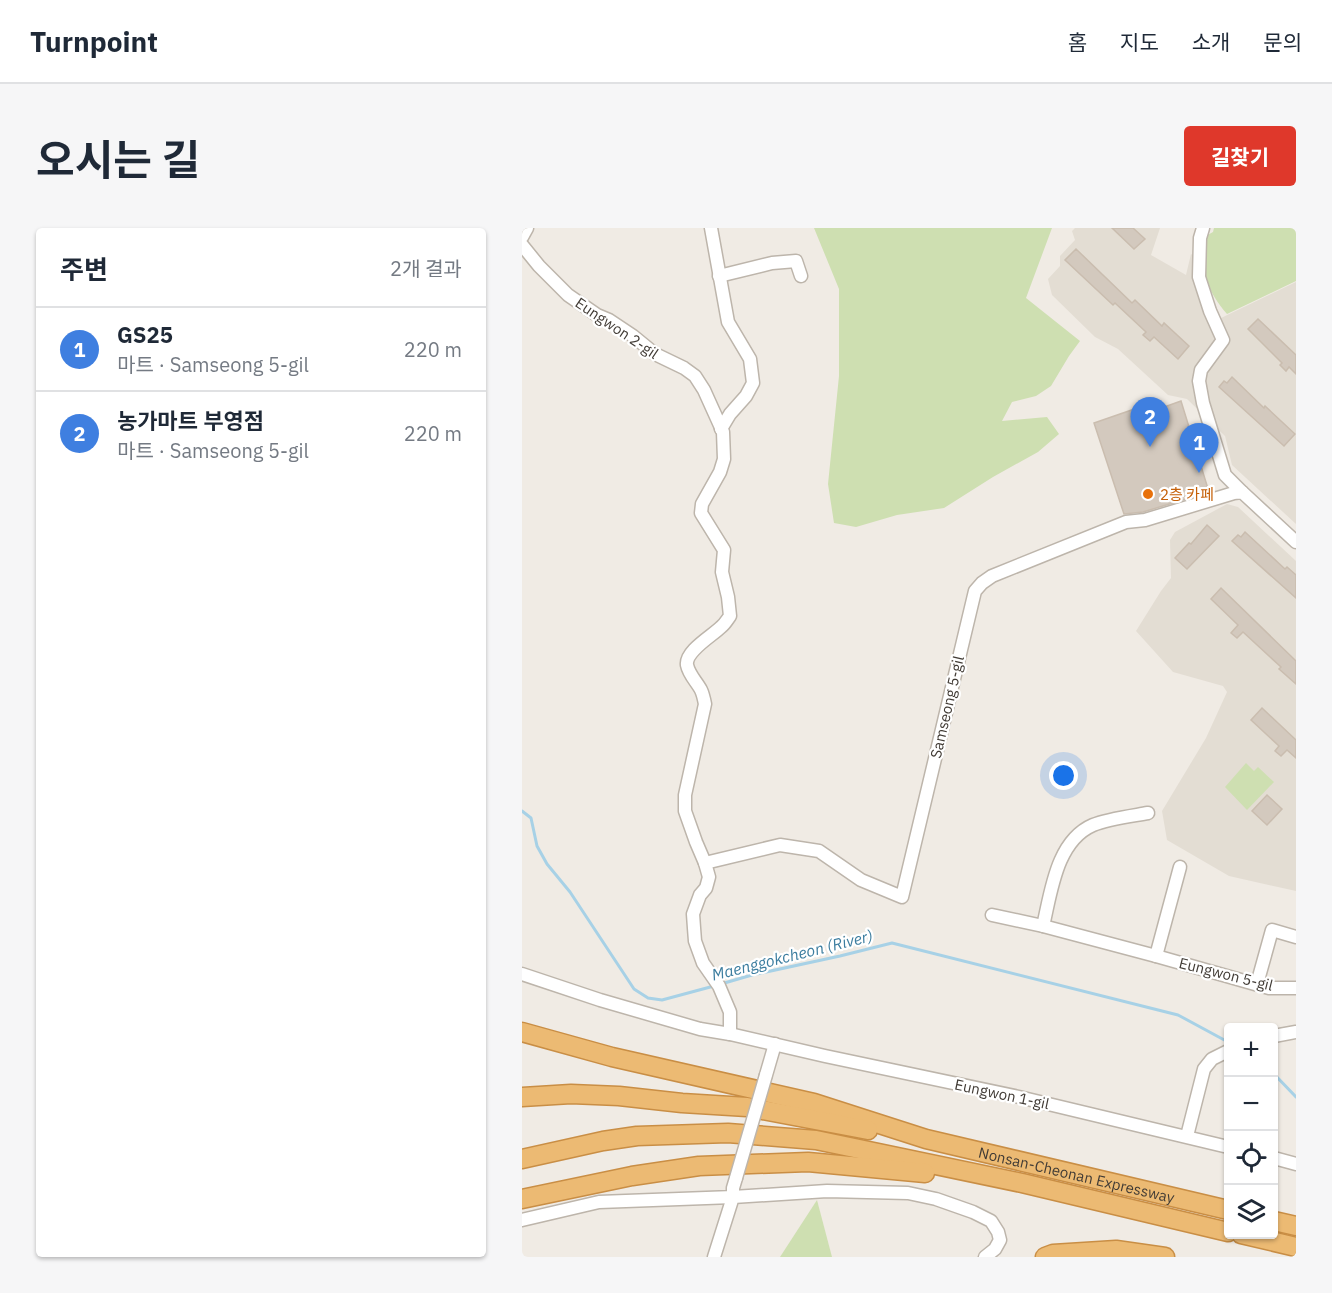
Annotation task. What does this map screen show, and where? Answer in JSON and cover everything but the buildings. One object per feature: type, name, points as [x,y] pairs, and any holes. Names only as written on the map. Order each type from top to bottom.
[{"type":"highway","points":[[522,1032],[612,1057],[814,1103],[926,1139]]},
{"type":"highway","points":[[522,1096],[571,1094],[747,1107],[864,1130],[926,1139]]},
{"type":"highway","points":[[522,1159],[637,1136],[728,1133],[816,1140],[1022,1184]]},
{"type":"highway","name":"Nonsan-Cheonan Expressway","points":[[926,1139],[1224,1209]]},
{"type":"highway","points":[[522,1198],[632,1176],[699,1166],[808,1162],[1022,1184]]},
{"type":"highway","name":"Nonsan-Cheonan Expressway","points":[[1022,1184],[1224,1231]]},
{"type":"highway","points":[[1278,1222],[1296,1226]]},
{"type":"highway","points":[[1262,1239],[1296,1247]]},
{"type":"highway","points":[[1045,1257],[1053,1254],[1116,1250],[1165,1257]]},
{"type":"street","points":[[522,237],[527,228]]},
{"type":"street","points":[[711,228],[728,322],[750,359],[753,383],[721,429]]},
{"type":"street","points":[[1203,228],[1200,238],[1199,277],[1210,311],[1223,340],[1201,370],[1199,381],[1203,403],[1225,475],[1296,542]]},
{"type":"street","name":"Eungwon 2-gil","points":[[522,245],[538,266],[568,295],[633,336],[655,354],[695,376],[723,432],[724,459],[720,472],[702,504],[701,513],[724,550],[722,572],[730,616],[724,625],[695,649],[687,659],[687,666],[701,690],[705,704],[687,784],[685,811],[709,877],[693,914],[695,941],[703,963],[718,986],[730,1012],[730,1034]]},
{"type":"street","points":[[719,276],[772,263],[796,261],[801,276]]},
{"type":"street","name":"Samseong 5-gil","points":[[705,863],[780,845],[819,850],[861,880],[902,897],[970,608],[978,587],[992,576],[1126,522],[1145,520],[1242,492]]},
{"type":"street","points":[[1043,926],[1059,861],[1066,848],[1080,832],[1094,824],[1148,813]]},
{"type":"street","points":[[1156,956],[1180,867]]},
{"type":"street","name":"Eungwon 5-gil","points":[[992,915],[1043,926],[1269,988],[1296,988]]},
{"type":"street","points":[[1257,984],[1272,930],[1296,937]]},
{"type":"street","name":"Eungwon 1-gil","points":[[522,974],[600,1000],[700,1029],[1019,1097],[1224,1146]]},
{"type":"street","points":[[1278,1035],[1296,1032]]},
{"type":"street","points":[[714,1257],[775,1044]]},
{"type":"street","points":[[1186,1136],[1204,1069],[1212,1059],[1224,1053]]},
{"type":"street","points":[[1278,1159],[1296,1164]]},
{"type":"street","points":[[522,1220],[599,1202],[827,1191],[908,1193],[936,1199],[991,1221],[1000,1240],[995,1249],[985,1257]]},
{"type":"shaded area","points":[[1075,228],[1160,228],[1151,255],[1186,275],[1191,254],[1202,261],[1205,281],[1221,318],[1296,282],[1296,524],[1232,465],[1225,436],[1187,399],[1168,395],[1118,349],[1095,337],[1052,295],[1048,279],[1060,266],[1060,256],[1075,240],[1072,231]]},
{"type":"shaded area","points":[[1227,504],[1238,507],[1296,561],[1296,891],[1229,876],[1167,840],[1162,811],[1206,738],[1227,692],[1223,686],[1173,672],[1136,631],[1171,578],[1170,540],[1175,532]]},
{"type":"green space","points":[[814,228],[1052,228],[1026,298],[1080,341],[1051,386],[1036,396],[1012,402],[1002,421],[1047,417],[1059,434],[1038,452],[944,508],[897,515],[856,527],[834,523],[828,484],[839,376],[839,289]]},
{"type":"green space","points":[[1214,228],[1296,228],[1296,281],[1227,314],[1214,296],[1206,279],[1204,237],[1213,232]]},
{"type":"green space","points":[[1246,763],[1254,771],[1258,767],[1274,782],[1247,810],[1225,787]]},
{"type":"green space","points":[[817,1200],[832,1257],[780,1257]]},
{"type":"waterway","name":"Maenggokcheon (River)","points":[[522,811],[531,818],[537,846],[547,864],[570,892],[634,989],[648,998],[662,1000],[714,986]]},
{"type":"waterway","name":"Maenggokcheon (River)","points":[[721,984],[892,943],[1178,1015],[1224,1040]]},
{"type":"waterway","name":"Maenggokcheon (River)","points":[[1277,1077],[1296,1097]]},
{"type":"place","name":"농가마트 부영점","points":[[1150,447]]},
{"type":"place","name":"GS25","points":[[1199,473]]},
{"type":"place","name":"2층 카페","points":[[1148,494]]}]
